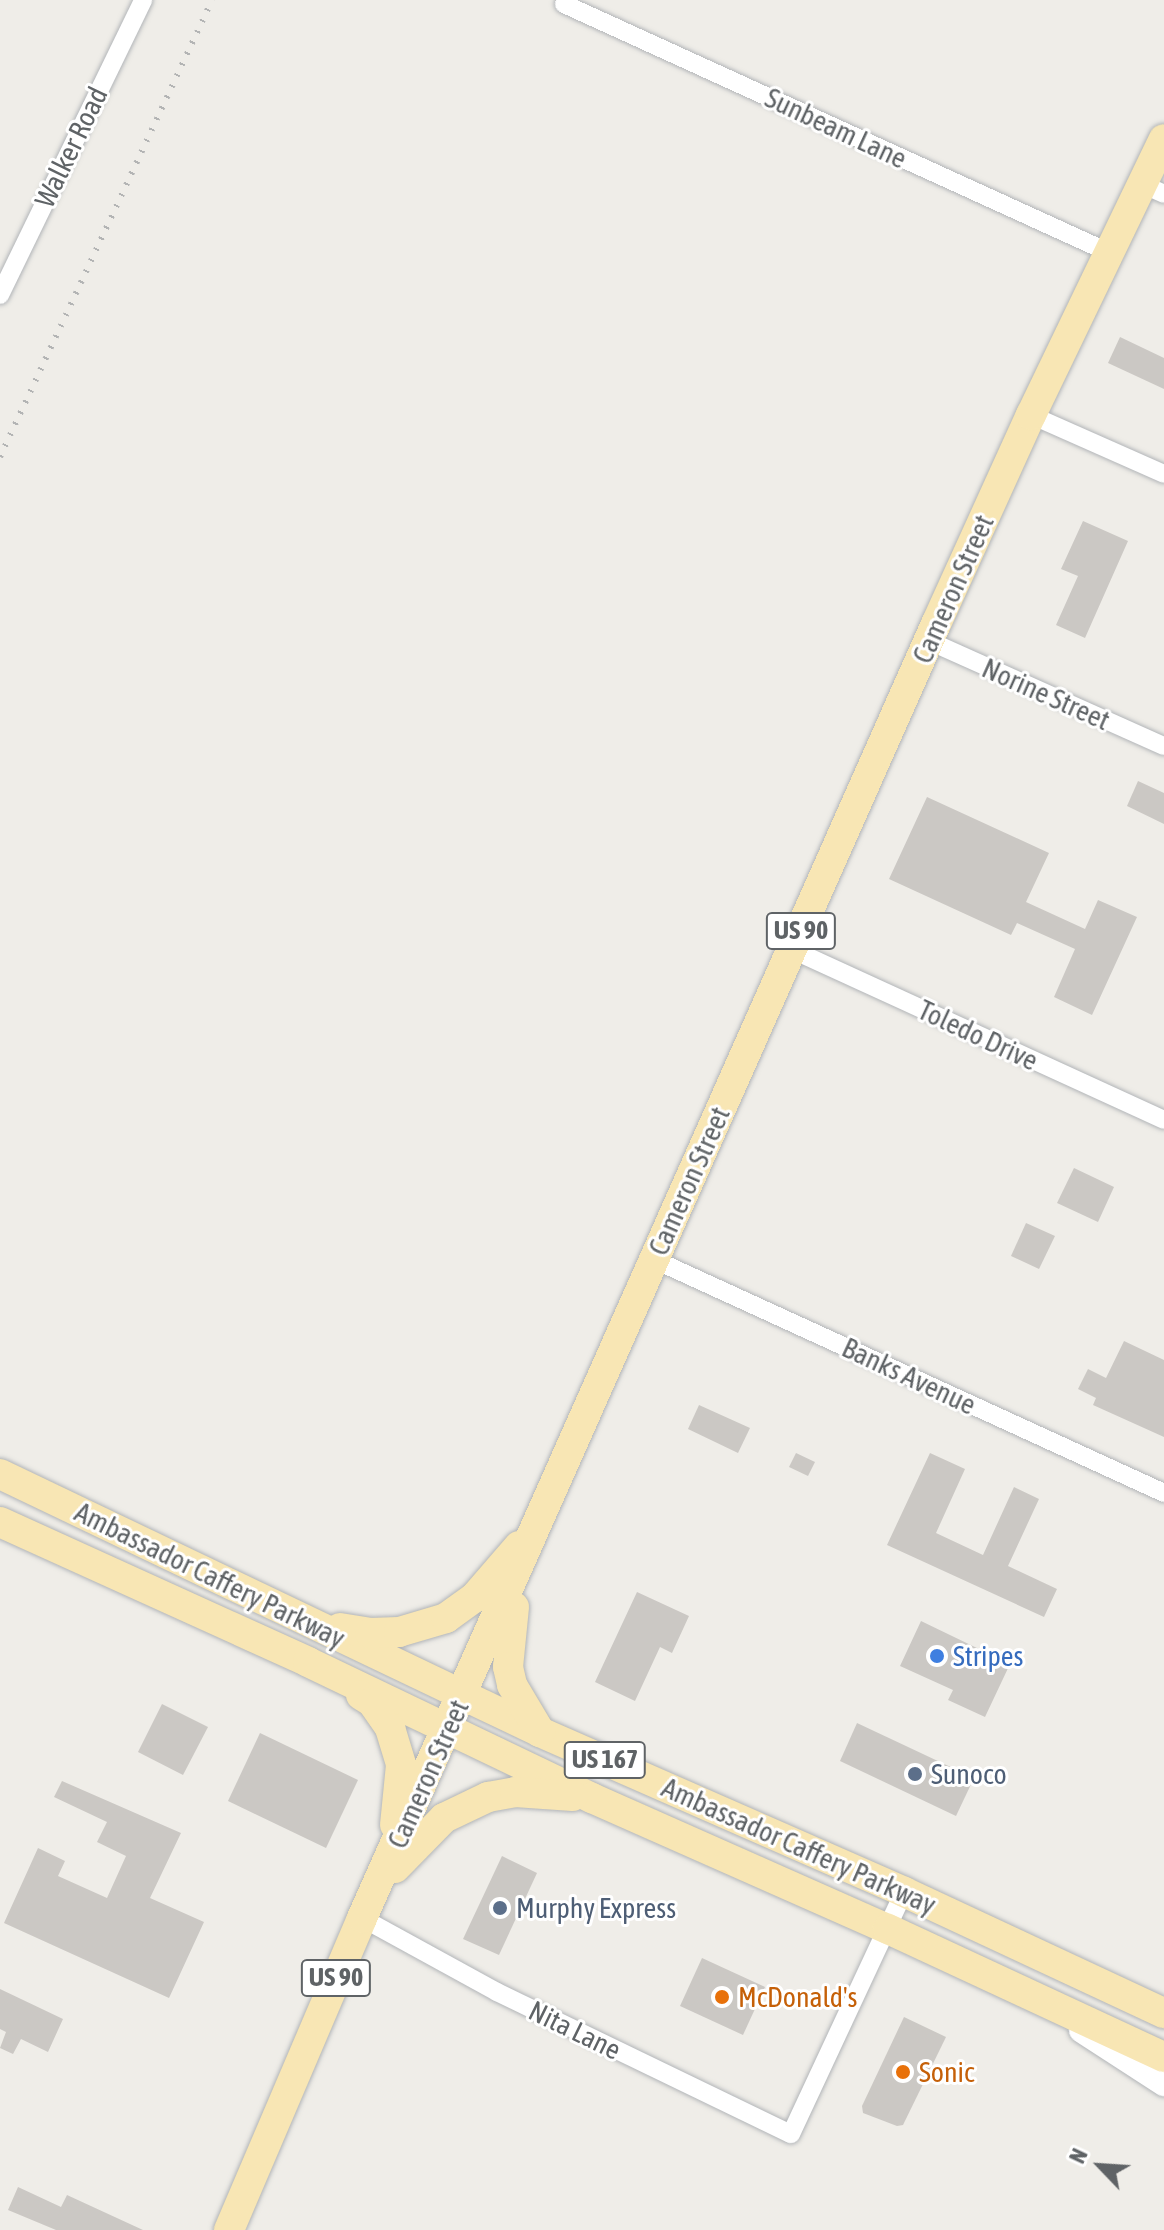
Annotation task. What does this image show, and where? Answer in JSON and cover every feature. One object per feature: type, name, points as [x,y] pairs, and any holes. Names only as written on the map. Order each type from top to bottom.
[{"type":"main road","name":"Cameron Street","points":[[229,2230],[362,1918],[520,1570],[653,1259],[1031,415],[1108,252],[1153,189],[1164,139]]},
{"type":"main road","name":"Ambassador Caffery Parkway","points":[[0,1474],[540,1732],[904,1892],[1164,2013]]},
{"type":"main road","points":[[305,1621],[370,1633],[399,1632],[446,1618],[474,1598],[542,1516]]},
{"type":"main road","name":"Ambassador Caffery Parkway","points":[[0,1522],[308,1662],[592,1798],[888,1929],[1026,1994]]},
{"type":"main road","points":[[520,1570],[508,1667],[512,1685],[540,1732]]},
{"type":"main road","points":[[308,1662],[372,1702],[390,1728],[401,1765],[400,1790],[381,1877]]},
{"type":"main road","points":[[381,1877],[421,1838],[464,1807],[488,1797],[515,1792],[592,1798]]},
{"type":"main road","points":[[1026,1994],[1164,2083]]},
{"type":"main road","name":"US 167","points":[[1026,1994],[1164,2057]]},
{"type":"street","name":"Walker Road","points":[[0,295],[143,0]]},
{"type":"street","name":"Sunbeam Lane","points":[[564,4],[1108,252]]},
{"type":"street","points":[[1031,415],[1164,474]]},
{"type":"street","name":"Norine Street","points":[[929,641],[1164,746]]},
{"type":"street","name":"Toledo Drive","points":[[793,950],[1164,1120]]},
{"type":"street","name":"Banks Avenue","points":[[653,1259],[1164,1493]]},
{"type":"street","points":[[888,1929],[904,1892]]},
{"type":"street","name":"Nita Lane","points":[[362,1918],[497,1992],[791,2134],[888,1929]]},
{"type":"building","points":[[1120,337],[1164,358],[1164,389],[1108,363]]},
{"type":"building","points":[[1083,521],[1128,541],[1085,638],[1056,625],[1078,576],[1061,569]]},
{"type":"building","points":[[1138,781],[1164,793],[1164,824],[1127,806]]},
{"type":"building","points":[[927,797],[1049,853],[1026,902],[1085,929],[1098,900],[1137,917],[1092,1015],[1054,997],[1075,949],[1017,923],[1011,935],[889,879]]},
{"type":"building","points":[[1074,1168],[1114,1187],[1098,1222],[1057,1203]]},
{"type":"building","points":[[1026,1223],[1055,1236],[1039,1269],[1011,1256]]},
{"type":"building","points":[[1124,1341],[1164,1360],[1164,1437],[1093,1405],[1096,1398],[1078,1389],[1088,1369],[1106,1378]]},
{"type":"building","points":[[699,1405],[750,1428],[738,1453],[688,1429]]},
{"type":"building","points":[[796,1453],[815,1462],[808,1476],[789,1467]]},
{"type":"building","points":[[930,1453],[965,1469],[936,1533],[983,1555],[1014,1487],[1039,1499],[1008,1566],[1057,1589],[1044,1617],[887,1545]]},
{"type":"building","points":[[637,1592],[689,1616],[672,1653],[660,1647],[635,1701],[595,1682]]},
{"type":"building","points":[[921,1621],[1010,1664],[985,1717],[948,1700],[953,1690],[900,1666]]},
{"type":"building","points":[[162,1704],[208,1727],[183,1775],[138,1752]]},
{"type":"building","name":"Sunoco","points":[[857,1723],[974,1778],[956,1816],[840,1761]]},
{"type":"building","points":[[260,1733],[358,1780],[326,1848],[228,1801]]},
{"type":"building","points":[[62,1781],[181,1833],[150,1898],[204,1922],[169,1998],[4,1923],[38,1848],[65,1861],[58,1876],[107,1898],[126,1856],[97,1842],[107,1822],[54,1797]]},
{"type":"building","name":"Murphy Express","points":[[502,1856],[537,1873],[499,1955],[463,1939]]},
{"type":"building","name":"McDonald's","points":[[702,1958],[765,1987],[743,2035],[680,2006]]},
{"type":"building","points":[[0,1989],[63,2019],[48,2052],[21,2039],[13,2054],[0,2048],[6,2032],[0,2029]]},
{"type":"building","points":[[904,2017],[946,2037],[903,2125],[897,2126],[863,2113],[862,2106]]},
{"type":"building","points":[[18,2187],[61,2207],[67,2195],[143,2230],[56,2230],[8,2210]]},
{"type":"railway","points":[[0,457],[212,0]]},
{"type":"place","name":"Stripes","points":[[937,1656]]},
{"type":"place","name":"Sunoco","points":[[915,1774]]},
{"type":"place","name":"Murphy Express","points":[[500,1908]]},
{"type":"place","name":"McDonald's","points":[[722,1997]]},
{"type":"place","name":"Sonic","points":[[903,2072]]}]
